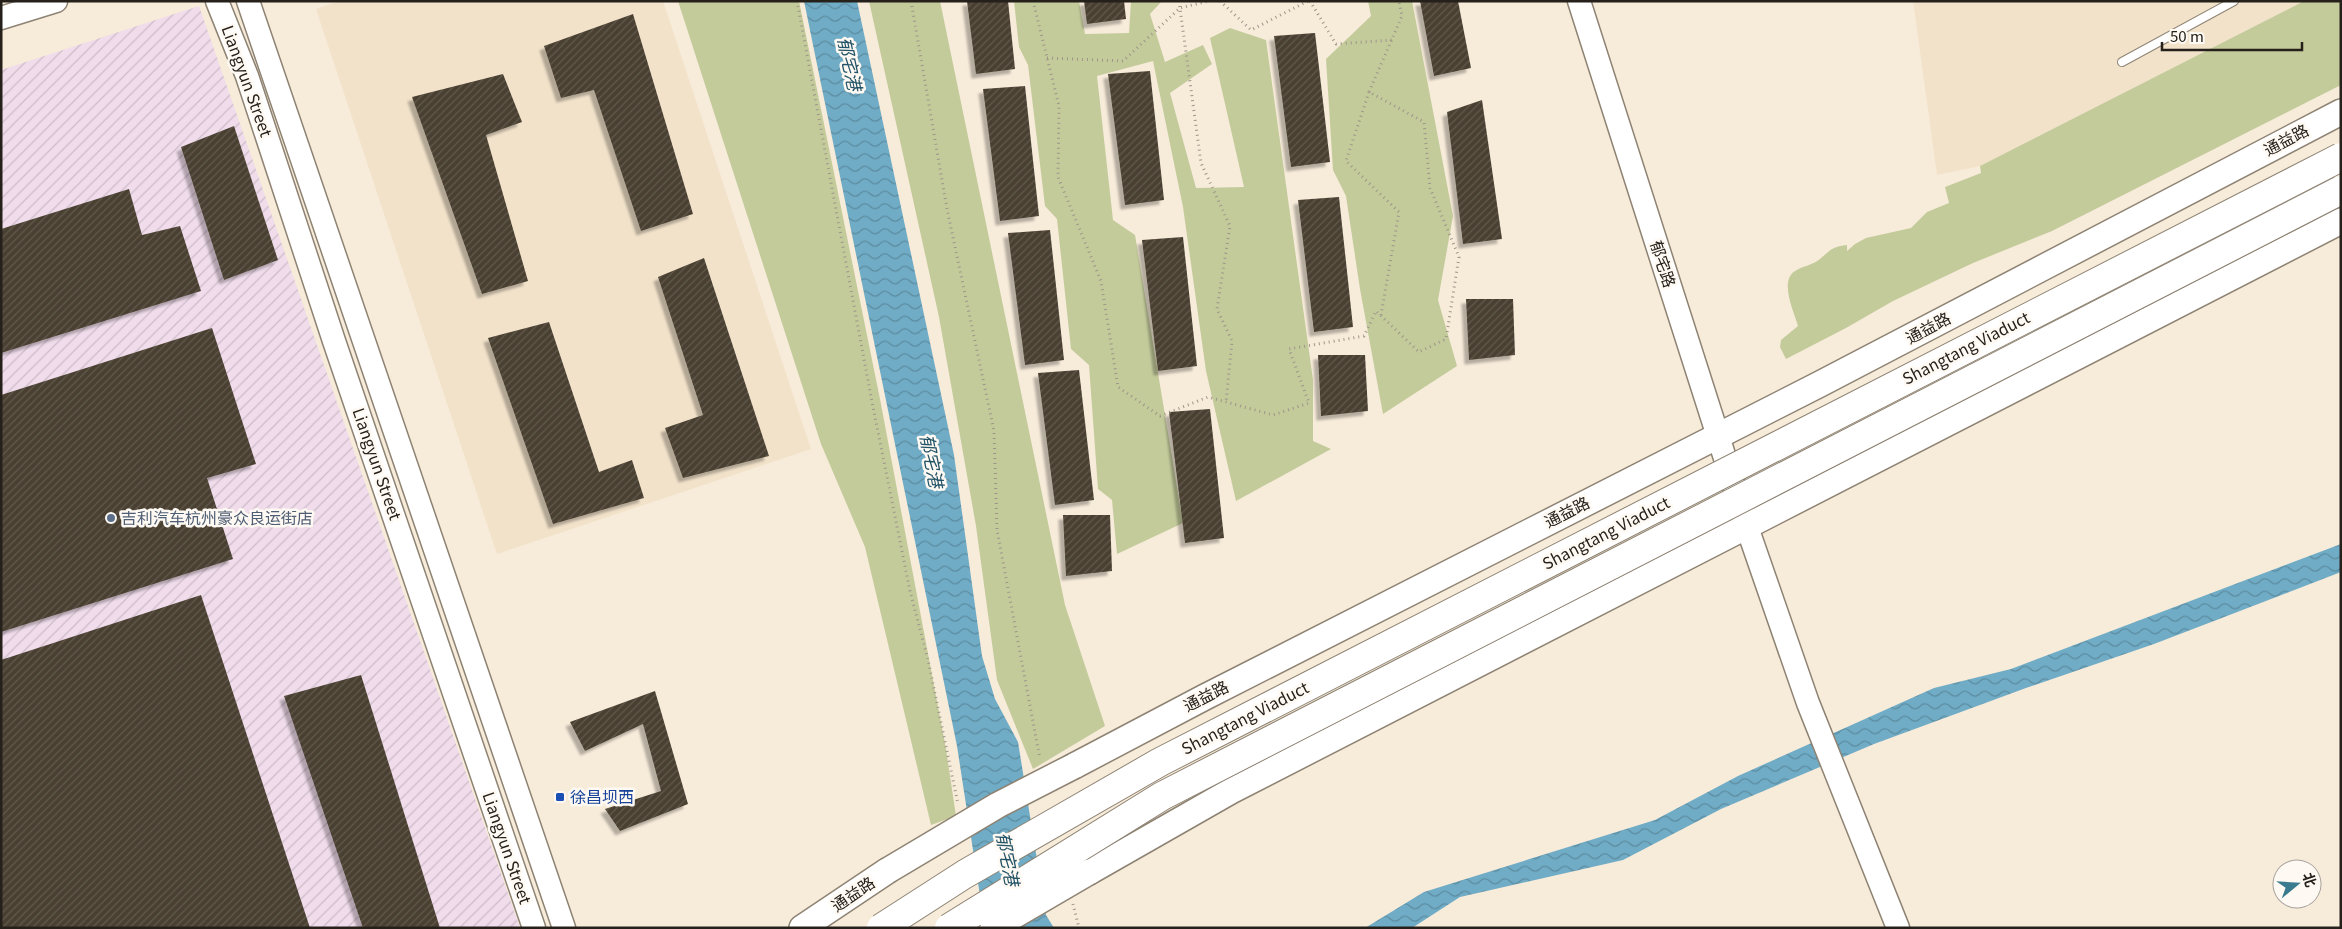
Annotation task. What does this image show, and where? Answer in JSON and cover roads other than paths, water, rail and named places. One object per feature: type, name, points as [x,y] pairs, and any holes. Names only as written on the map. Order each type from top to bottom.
[{"type":"highway","name":"Shangtang Viaduct","points":[[881,928],[965,874],[1160,762],[2341,157]]},
{"type":"highway","name":"Shangtang Viaduct","points":[[949,928],[1162,796],[2341,190]]},
{"type":"main road","points":[[1,18],[56,1]]},
{"type":"main road","name":"Liangyun Street","points":[[217,1],[247,76],[334,341],[534,928]]},
{"type":"main road","name":"Liangyun Street","points":[[248,1],[564,928]]},
{"type":"main road","name":"郁宅路","points":[[1579,1],[1747,527],[1808,703],[1898,928]]},
{"type":"main road","name":"通益路","points":[[802,928],[888,871],[998,806],[1214,692],[1718,436],[2341,112]]},
{"type":"main road","points":[[993,928],[1231,791],[2341,221]]},
{"type":"lane","points":[[2122,62],[2234,1]]},
{"type":"water","name":"郁宅港","points":[[804,1],[857,1],[954,455],[982,656],[995,699],[1018,742],[1046,915],[1054,928],[985,928],[957,746]]},
{"type":"water","points":[[2341,544],[2341,572],[2154,644],[2026,688],[1874,744],[1721,809],[1623,860],[1460,897],[1412,928],[1365,928],[1424,892],[1655,820],[1738,776],[1934,688],[2011,669]]},
{"type":"place","name":"吉利汽车杭州豪众良运街店","points":[[111,518]]},
{"type":"place","name":"徐昌坝西","points":[[560,797]]}]
